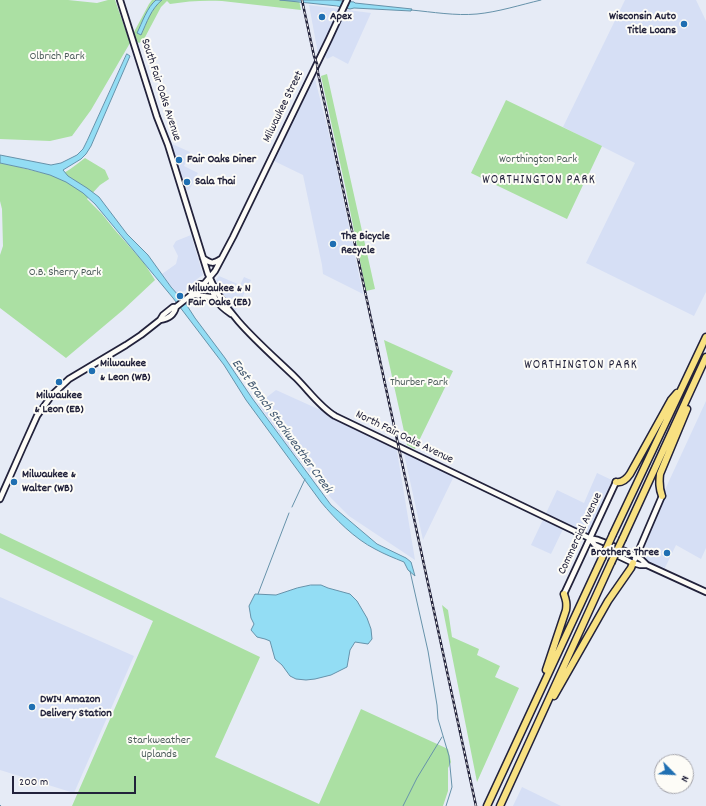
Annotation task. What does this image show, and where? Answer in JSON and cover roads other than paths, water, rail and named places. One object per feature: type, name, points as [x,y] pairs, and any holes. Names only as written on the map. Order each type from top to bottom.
[{"type":"highway","points":[[487,805],[706,337]]},
{"type":"highway","points":[[500,806],[706,358]]},
{"type":"highway","points":[[662,496],[659,490],[660,474],[706,361]]},
{"type":"highway","points":[[616,482],[626,479],[630,474],[671,400],[681,389]]},
{"type":"highway","points":[[534,730],[608,601],[635,560]]},
{"type":"highway","points":[[535,702],[566,610],[567,604],[564,594]]},
{"type":"street","name":"South Fair Oaks Avenue","points":[[120,0],[210,278]]},
{"type":"street","name":"Milwaukee Street","points":[[0,499],[37,416],[52,395],[69,379],[126,345],[160,320],[166,320],[175,312],[176,307],[202,290],[204,284],[215,271],[222,258],[347,0]]},
{"type":"street","points":[[203,258],[210,263],[213,263],[222,258]]},
{"type":"street","points":[[193,295],[214,298],[210,278]]},
{"type":"street","name":"North Fair Oaks Avenue","points":[[210,278],[219,297],[237,319],[332,414],[589,538],[595,545],[635,560],[640,565],[647,565],[706,592]]},
{"type":"street","name":"North Fair Oaks Avenue","points":[[214,298],[222,308],[237,319]]},
{"type":"street","name":"Commercial Avenue","points":[[564,594],[616,482]]},
{"type":"street","points":[[635,560],[662,496]]},
{"type":"water","points":[[156,0],[162,0],[152,12],[141,35],[137,33],[147,11]]},
{"type":"water","points":[[280,0],[333,0],[412,9],[411,11],[350,9],[337,6]]},
{"type":"water","points":[[127,54],[130,56],[91,146],[81,159],[63,170],[68,176],[99,197],[127,234],[148,255],[171,287],[186,304],[252,398],[331,505],[377,544],[411,562],[415,576],[408,570],[404,562],[378,551],[360,540],[339,522],[321,502],[246,400],[224,365],[173,298],[95,204],[83,193],[66,182],[50,175],[0,163],[0,155],[51,165],[61,163],[77,155],[83,149],[87,141]]},
{"type":"water","points":[[311,585],[321,585],[350,594],[357,601],[367,618],[371,629],[372,639],[368,644],[355,642],[350,650],[347,667],[331,675],[315,679],[296,679],[290,676],[282,665],[275,659],[270,641],[257,637],[251,630],[254,624],[251,618],[249,606],[255,594],[276,595]]},
{"type":"waterway","points":[[411,10],[452,14],[477,14],[501,10],[541,0]]},
{"type":"waterway","points":[[292,507],[305,479]]},
{"type":"waterway","points":[[258,594],[289,513]]},
{"type":"waterway","name":"East Branch Starkweather Creek","points":[[410,571],[428,651],[438,719],[449,756],[452,787],[446,806]]},
{"type":"waterway","points":[[403,806],[417,778],[442,737]]},
{"type":"railway","points":[[302,0],[476,806]]},
{"type":"place","name":"Apex","points":[[322,17]]},
{"type":"place","name":"Wisconsin Auto Title Loans","points":[[684,24]]},
{"type":"place","name":"Fair Oaks Diner","points":[[179,160]]},
{"type":"place","name":"Sala Thai","points":[[187,182]]},
{"type":"place","name":"The Bicycle Recycle","points":[[333,244]]},
{"type":"place","name":"Milwaukee & N Fair Oaks (EB)","points":[[180,296]]},
{"type":"place","name":"Milwaukee & Leon (WB)","points":[[92,371]]},
{"type":"place","name":"Milwaukee & Leon (EB)","points":[[59,382]]},
{"type":"place","name":"Milwaukee & Walter (WB)","points":[[14,482]]},
{"type":"place","name":"Brothers Three","points":[[667,553]]},
{"type":"place","name":"DWI4 Amazon Delivery Station","points":[[32,707]]},
{"type":"district","name":"WORTHINGTON PARK","points":[[539,181]]},
{"type":"district","name":"WORTHINGTON PARK","points":[[581,366]]},
{"type":"park label","name":"Olbrich Park","points":[[57,57]]},
{"type":"park label","name":"Worthington Park","points":[[538,160]]},
{"type":"park label","name":"O.B. Sherry Park","points":[[65,273]]},
{"type":"park label","name":"Thurber Park","points":[[419,383]]},
{"type":"park label","name":"Starkweather Uplands","points":[[159,748]]}]
